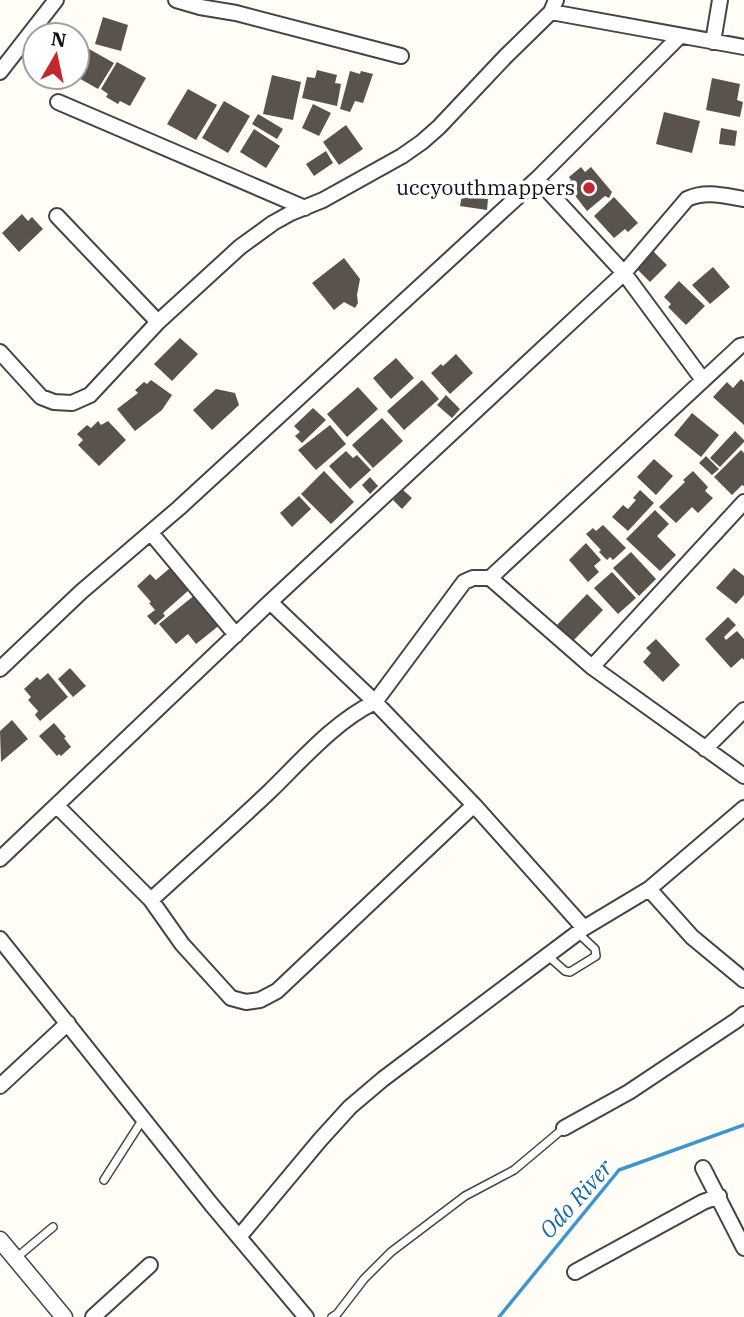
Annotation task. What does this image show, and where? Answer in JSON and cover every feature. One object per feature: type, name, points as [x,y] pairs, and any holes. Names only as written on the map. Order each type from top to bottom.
[{"type":"street","points":[[0,72],[56,0]]},
{"type":"street","points":[[176,0],[401,56]]},
{"type":"street","points":[[713,42],[720,0]]},
{"type":"street","points":[[0,352],[41,397],[54,402],[72,403],[90,395],[158,322],[240,247],[273,223],[402,156],[422,142],[553,6],[680,36],[744,47]]},
{"type":"street","points":[[0,669],[81,592],[151,533],[537,179],[680,36]]},
{"type":"street","points":[[58,102],[305,208]]},
{"type":"street","points":[[537,179],[624,273],[703,380]]},
{"type":"street","points":[[0,859],[270,602],[624,273],[687,199],[697,194],[707,194],[744,199]]},
{"type":"street","points":[[57,216],[158,322]]},
{"type":"street","points":[[490,578],[744,345]]},
{"type":"street","points":[[592,667],[744,502]]},
{"type":"street","points":[[151,533],[236,635]]},
{"type":"street","points":[[150,900],[323,740],[356,711],[375,702],[464,582],[473,578],[490,578],[592,667],[744,776]]},
{"type":"street","points":[[270,602],[375,702],[474,805],[581,931]]},
{"type":"street","points":[[705,749],[744,710]]},
{"type":"street","points":[[57,806],[150,900],[182,944],[218,985],[231,998],[246,1002],[260,1000],[277,991],[474,805]]},
{"type":"street","points":[[239,1237],[350,1107],[383,1079],[581,931],[649,889],[744,808]]},
{"type":"street","points":[[649,889],[692,937],[744,980]]},
{"type":"street","points":[[0,939],[306,1317]]},
{"type":"street","points":[[565,1128],[629,1092],[744,1014]]},
{"type":"street","points":[[0,1084],[68,1023]]},
{"type":"street","points":[[703,1168],[744,1248]]},
{"type":"street","points":[[575,1272],[719,1196]]},
{"type":"street","points":[[0,1240],[57,1315]]},
{"type":"street","points":[[93,1317],[149,1265]]},
{"type":"lane","points":[[548,956],[565,971],[570,972],[596,956],[595,949],[581,931]]},
{"type":"lane","points":[[104,1180],[144,1119]]},
{"type":"lane","points":[[332,1317],[363,1279],[391,1252],[466,1196],[514,1170],[565,1128]]},
{"type":"lane","points":[[15,1258],[53,1227]]},
{"type":"building","points":[[103,17],[128,25],[121,51],[95,44]]},
{"type":"building","points":[[91,50],[114,63],[98,89],[91,85]]},
{"type":"building","points":[[117,62],[146,78],[130,106],[120,101],[118,104],[106,97],[108,94],[101,89]]},
{"type":"building","points":[[317,70],[337,75],[335,83],[341,84],[337,106],[302,98],[307,77],[315,78]]},
{"type":"building","points":[[350,71],[373,74],[363,103],[355,101],[350,112],[340,109]]},
{"type":"building","points":[[272,75],[301,82],[293,120],[263,114]]},
{"type":"building","points":[[712,78],[740,84],[737,100],[743,102],[740,117],[706,110]]},
{"type":"building","points":[[188,89],[217,105],[196,140],[167,124]]},
{"type":"building","points":[[224,101],[250,116],[228,153],[202,138]]},
{"type":"building","points":[[313,104],[331,113],[319,136],[302,128]]},
{"type":"building","points":[[664,112],[700,121],[692,153],[656,144]]},
{"type":"building","points":[[258,114],[283,129],[277,139],[252,124]]},
{"type":"building","points":[[346,125],[363,149],[339,165],[323,142]]},
{"type":"building","points":[[721,128],[737,131],[735,146],[719,144]]},
{"type":"building","points":[[254,129],[280,146],[266,168],[240,152]]},
{"type":"building","points":[[326,151],[333,163],[314,176],[306,164]]},
{"type":"building","name":"uccyouthmappers","points":[[581,167],[585,172],[591,167],[612,192],[609,198],[605,196],[587,211],[566,184],[571,180],[569,177]]},
{"type":"building","points":[[462,195],[488,199],[487,210],[460,206]]},
{"type":"building","points":[[614,197],[638,223],[628,232],[625,229],[614,238],[594,216]]},
{"type":"building","points":[[22,214],[28,221],[32,217],[43,229],[19,252],[2,233]]},
{"type":"building","points":[[650,248],[667,265],[650,282],[633,265]]},
{"type":"building","points":[[344,258],[360,279],[358,303],[355,308],[344,302],[334,310],[312,283]]},
{"type":"building","points":[[713,267],[730,287],[710,304],[692,285]]},
{"type":"building","points":[[679,281],[705,306],[686,325],[668,307],[671,304],[664,297]]},
{"type":"building","points":[[180,338],[198,354],[172,381],[154,364]]},
{"type":"building","points":[[456,354],[473,373],[450,394],[431,373]]},
{"type":"building","points":[[396,358],[414,378],[391,399],[373,378]]},
{"type":"building","points":[[741,379],[744,382],[744,425],[713,397],[727,382],[733,388]]},
{"type":"building","points":[[151,380],[172,395],[162,410],[135,431],[117,409],[138,393],[135,390],[144,382],[147,384]]},
{"type":"building","points":[[422,380],[439,399],[404,430],[387,411]]},
{"type":"building","points":[[358,387],[378,409],[347,437],[327,414]]},
{"type":"building","points":[[216,389],[235,393],[239,405],[212,430],[193,410]]},
{"type":"building","points":[[446,395],[460,409],[452,418],[437,405]]},
{"type":"building","points":[[313,408],[326,420],[302,443],[295,436],[300,432],[294,426]]},
{"type":"building","points":[[692,413],[719,435],[701,457],[674,435]]},
{"type":"building","points":[[382,418],[403,441],[373,468],[352,445]]},
{"type":"building","points":[[98,421],[101,425],[108,421],[126,440],[99,466],[78,445],[83,440],[77,434],[87,425],[91,428]]},
{"type":"building","points":[[330,425],[346,444],[316,470],[298,450]]},
{"type":"building","points":[[735,431],[744,442],[720,467],[710,458]]},
{"type":"building","points":[[741,450],[744,453],[744,486],[732,495],[714,477]]},
{"type":"building","points":[[346,451],[353,458],[357,455],[371,470],[350,489],[329,466]]},
{"type":"building","points":[[706,456],[719,469],[712,475],[699,463]]},
{"type":"building","points":[[654,459],[673,476],[656,495],[637,477]]},
{"type":"building","points":[[324,471],[354,502],[331,524],[301,494]]},
{"type":"building","points":[[693,471],[708,487],[705,491],[713,498],[698,513],[692,507],[676,523],[659,507]]},
{"type":"building","points":[[370,477],[378,486],[370,494],[362,485]]},
{"type":"building","points":[[403,490],[412,498],[402,509],[393,500]]},
{"type":"building","points":[[640,490],[654,503],[628,531],[612,517],[623,505],[628,509]]},
{"type":"building","points":[[299,496],[311,509],[292,527],[280,513]]},
{"type":"building","points":[[655,510],[669,524],[657,536],[676,555],[660,571],[626,539]]},
{"type":"building","points":[[603,525],[626,548],[613,560],[610,557],[607,560],[586,534]]},
{"type":"building","points":[[586,543],[601,560],[594,566],[599,572],[588,582],[569,560]]},
{"type":"building","points":[[631,552],[656,579],[639,596],[613,568]]},
{"type":"building","points":[[170,568],[189,590],[163,613],[165,616],[155,625],[147,616],[155,610],[137,586],[150,574],[156,580]]},
{"type":"building","points":[[734,568],[744,576],[744,595],[736,604],[716,588]]},
{"type":"building","points":[[612,572],[636,598],[618,614],[594,588]]},
{"type":"building","points":[[196,594],[221,624],[196,644],[188,634],[176,644],[159,624]]},
{"type":"building","points":[[587,594],[603,610],[573,641],[557,625]]},
{"type":"building","points":[[728,617],[736,625],[724,637],[726,640],[737,631],[744,639],[744,660],[742,658],[731,668],[705,639]]},
{"type":"building","points":[[656,639],[680,665],[663,682],[643,662],[651,653],[646,648]]},
{"type":"building","points":[[70,668],[86,686],[73,697],[58,679]]},
{"type":"building","points":[[48,673],[68,697],[40,721],[35,715],[38,711],[28,700],[31,697],[24,689],[37,677],[40,680]]},
{"type":"building","points":[[12,720],[28,739],[1,762],[0,731]]},
{"type":"building","points":[[54,723],[71,747],[61,756],[57,756],[39,736]]},
{"type":"waterway","name":"Odo River","points":[[499,1317],[619,1170],[744,1125]]},
{"type":"place","name":"uccyouthmappers","points":[[589,188]]}]
